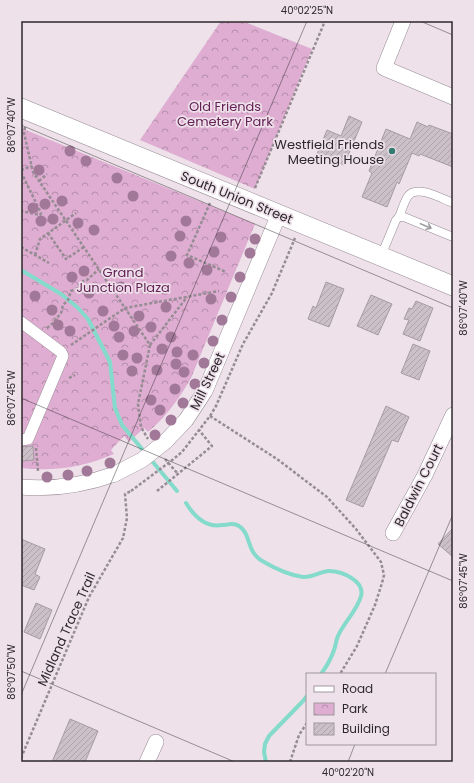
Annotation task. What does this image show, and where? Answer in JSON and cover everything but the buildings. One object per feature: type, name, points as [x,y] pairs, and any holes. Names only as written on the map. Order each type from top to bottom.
[{"type":"street","points":[[403,21],[384,68],[452,95]]},
{"type":"street","name":"South Union Street","points":[[26,110],[453,286]]},
{"type":"street","name":"Mill Street","points":[[21,487],[44,488],[67,486],[89,482],[115,474],[142,460],[160,447],[186,420],[205,391],[279,214]]},
{"type":"street","points":[[21,322],[61,352],[63,356],[24,439]]},
{"type":"street","name":"Baldwin Court","points":[[393,533],[425,476],[453,415]]},
{"type":"street","points":[[147,762],[156,742]]},
{"type":"lane","points":[[381,256],[409,194],[416,191],[427,192],[453,203]]},
{"type":"lane","points":[[399,217],[404,216],[453,237]]},
{"type":"path","points":[[255,188],[325,21]]},
{"type":"path","points":[[26,110],[24,133],[33,172],[150,345]]},
{"type":"path","points":[[21,211],[40,215],[42,213],[21,171],[32,166]]},
{"type":"path","points":[[39,181],[47,174]]},
{"type":"path","points":[[210,202],[188,255],[226,272]]},
{"type":"path","points":[[35,255],[40,239],[76,213]]},
{"type":"path","points":[[48,233],[66,259],[84,247]]},
{"type":"path","points":[[21,247],[49,263]]},
{"type":"path","points":[[41,338],[48,326],[52,324],[61,313],[63,305],[68,300],[71,291],[78,288],[83,281],[88,280],[99,269]]},
{"type":"path","points":[[66,348],[124,308],[219,291]]},
{"type":"path","points":[[179,474],[160,447],[141,427],[138,404],[150,345],[187,297]]},
{"type":"path","points":[[69,378],[75,375]]},
{"type":"path","points":[[210,416],[277,459],[327,497],[356,528],[381,562],[384,575],[375,605],[357,646],[341,673]]},
{"type":"path","points":[[157,491],[212,446],[199,430]]},
{"type":"path","points":[[24,439],[36,443],[38,471]]},
{"type":"path","name":"Midland Trace Trail","points":[[21,758],[89,597],[123,538],[127,518],[125,494],[171,461]]},
{"type":"path","points":[[290,762],[299,735],[306,724]]},
{"type":"green space","name":"Old Friends Cemetery Park","points":[[221,21],[242,21],[312,49],[255,189],[140,140]]},
{"type":"green space","name":"Grand Junction Plaza","points":[[21,128],[255,224],[191,378],[172,407],[148,432],[144,428],[129,442],[124,436],[111,450],[114,454],[80,465],[57,469],[21,468]]},
{"type":"waterway","points":[[21,270],[61,294],[77,307],[88,319],[110,362],[115,408],[122,425],[177,491]]},
{"type":"waterway","points":[[186,503],[196,516],[205,523],[210,525],[233,524],[239,526],[246,534],[251,548],[258,558],[278,569],[303,577],[326,571],[334,571],[346,575],[356,581],[360,586],[361,596],[359,601],[354,612],[337,638],[332,656],[322,673]]},
{"type":"waterway","points":[[266,762],[264,752],[265,744],[269,736],[306,697]]},
{"type":"place","name":"Westfield Friends Meeting House","points":[[392,151]]}]
